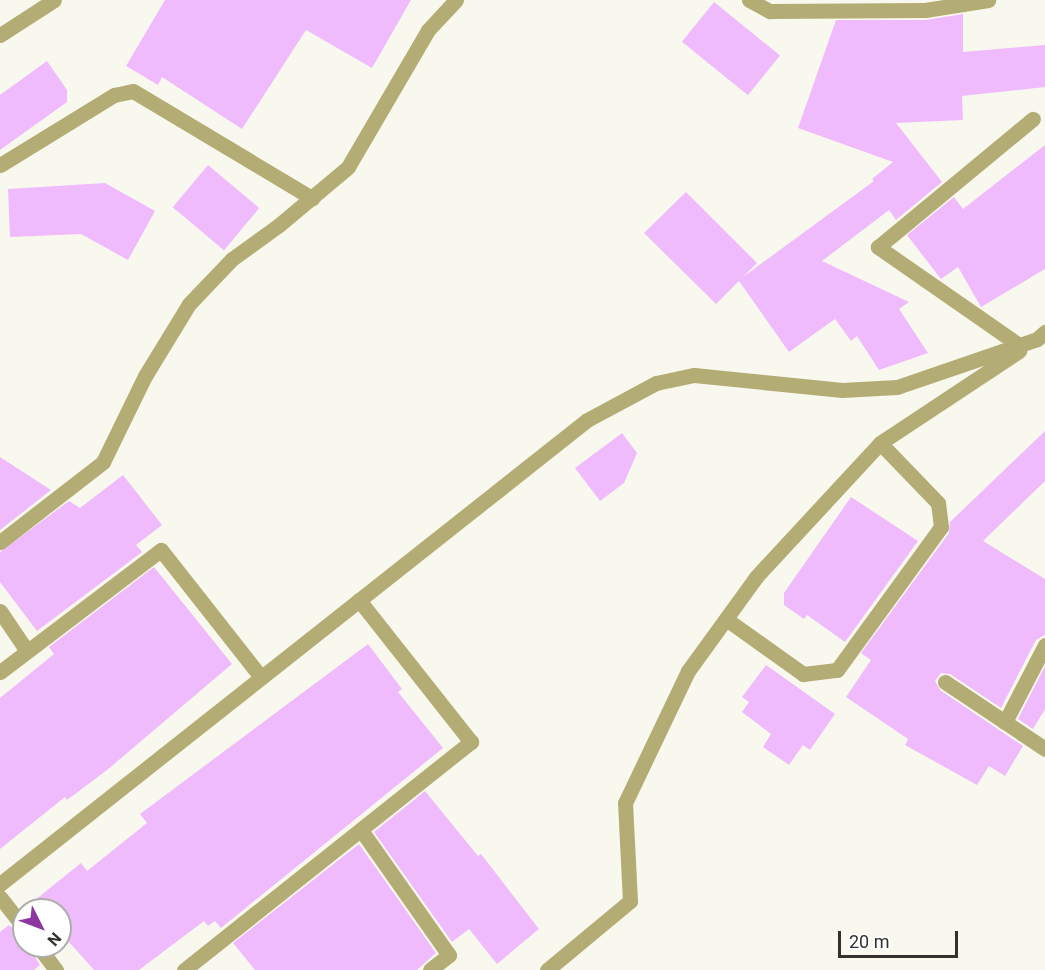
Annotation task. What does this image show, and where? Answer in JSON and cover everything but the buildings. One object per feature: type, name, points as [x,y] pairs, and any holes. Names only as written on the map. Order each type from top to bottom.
[{"type":"street","points":[[0,35],[54,0]]},
{"type":"street","points":[[0,542],[103,462],[145,376],[189,304],[232,259],[312,198],[348,166],[428,30],[456,0]]},
{"type":"street","points":[[749,0],[770,11],[925,10],[988,0]]},
{"type":"street","points":[[0,165],[114,95],[133,91],[312,198]]},
{"type":"street","points":[[1019,345],[878,248],[1033,119]]},
{"type":"street","points":[[0,884],[587,420],[656,383],[694,375],[842,390],[897,387],[1041,336]]},
{"type":"street","points":[[547,970],[630,901],[625,802],[688,671],[756,577],[880,443],[1041,336]]},
{"type":"street","points":[[726,619],[803,674],[837,670],[941,527],[938,503],[880,443]]},
{"type":"street","points":[[0,672],[161,550],[261,677]]},
{"type":"street","points":[[184,970],[471,742],[359,600]]},
{"type":"street","points":[[0,611],[27,651]]},
{"type":"street","points":[[1005,722],[1045,645]]},
{"type":"street","points":[[945,682],[1045,748]]},
{"type":"street","points":[[362,830],[449,955],[430,970]]},
{"type":"street","points":[[0,897],[12,912]]}]
